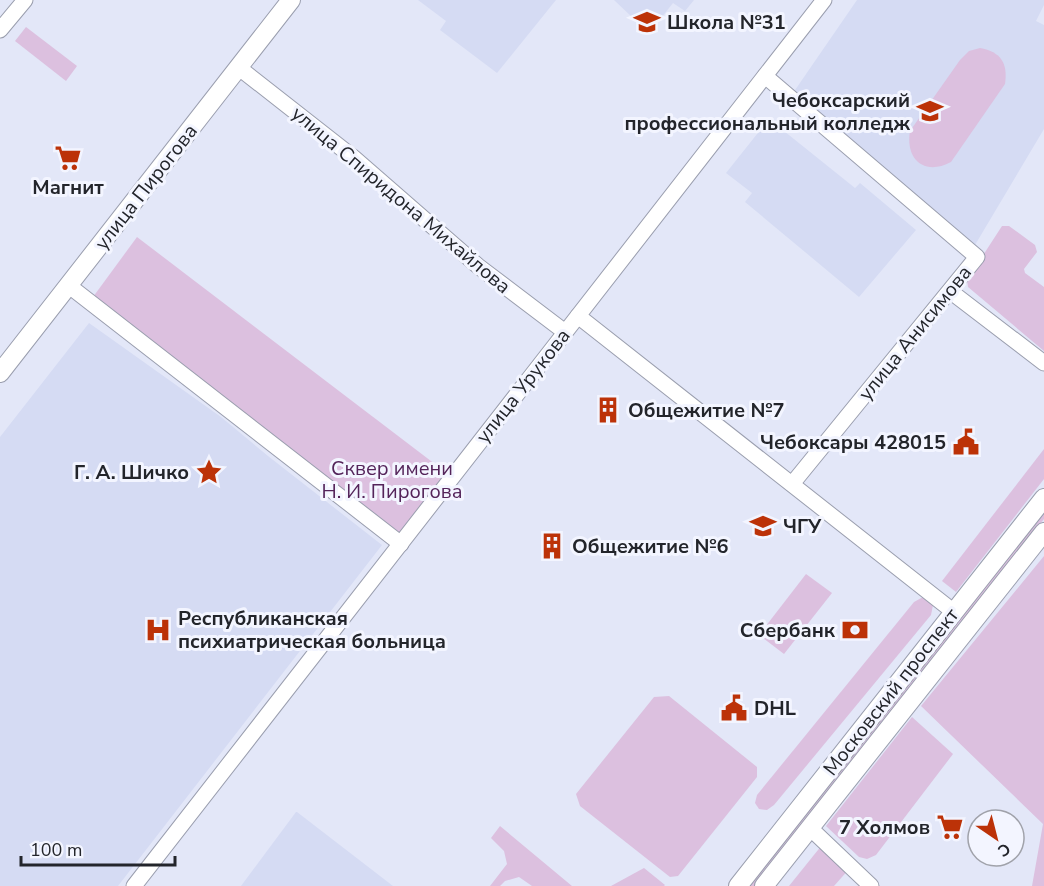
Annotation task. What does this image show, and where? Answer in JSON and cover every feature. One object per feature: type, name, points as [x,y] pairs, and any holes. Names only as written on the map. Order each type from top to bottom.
[{"type":"main road","name":"улица Пирогова","points":[[235,65],[279,0]]},
{"type":"main road","name":"улица Пирогова","points":[[0,373],[65,283],[235,65],[291,0]]},
{"type":"main road","name":"улица Пирогова","points":[[0,357],[65,283]]},
{"type":"main road","name":"Московский проспект","points":[[738,886],[1044,498]]},
{"type":"main road","name":"Московский проспект","points":[[764,886],[1044,532]]},
{"type":"street","points":[[0,30],[25,0]]},
{"type":"street","name":"улица Урукова","points":[[134,886],[824,0]]},
{"type":"street","name":"улица Спиридона Михайлова","points":[[235,65],[354,158],[478,266],[565,332]]},
{"type":"street","name":"улица Анисимова","points":[[765,76],[977,257],[792,484]]},
{"type":"street","points":[[65,283],[401,544]]},
{"type":"street","points":[[950,291],[1044,363]]},
{"type":"street","points":[[578,316],[954,612]]},
{"type":"street","points":[[810,828],[871,886]]},
{"type":"shaded area","points":[[418,0],[556,0],[497,73],[440,30],[446,21]]},
{"type":"shaded area","name":"Школа №31","points":[[614,0],[694,0],[685,11],[673,3],[649,33]]},
{"type":"shaded area","name":"Чебоксарский профессиональный колледж","points":[[857,0],[1044,0],[1036,21],[1044,25],[1044,129],[975,245],[793,93]]},
{"type":"shaded area","points":[[769,119],[855,188],[860,183],[916,230],[859,297],[745,202],[752,193],[726,173]]},
{"type":"shaded area","name":"Республиканская психиатрическая больница","points":[[89,323],[221,417],[382,545],[118,886],[0,886],[0,437]]},
{"type":"shaded area","points":[[297,812],[393,886],[241,886]]},
{"type":"green space","points":[[26,27],[77,66],[66,81],[15,41]]},
{"type":"green space","points":[[980,48],[993,52],[1002,60],[1006,77],[1005,84],[951,162],[942,166],[925,166],[919,163],[911,150],[910,131],[960,60],[969,51]]},
{"type":"green space","points":[[1002,226],[1009,226],[1035,245],[1037,252],[1024,269],[1025,273],[1044,287],[1044,351],[968,287],[967,280]]},
{"type":"green space","name":"Сквер имени Н. И. Пирогова","points":[[137,237],[448,474],[400,535],[93,297]]},
{"type":"green space","points":[[1044,449],[1044,479],[956,592],[942,581]]},
{"type":"green space","points":[[1044,510],[1044,519],[755,886],[747,886]]},
{"type":"green space","points":[[1044,556],[1044,886],[1032,886],[1043,824],[921,706]]},
{"type":"green space","points":[[806,574],[832,593],[784,654],[759,635]]},
{"type":"green space","points":[[923,597],[929,598],[933,605],[931,615],[774,805],[767,810],[759,809],[755,803],[757,795],[914,602]]},
{"type":"green space","points":[[669,696],[757,767],[757,777],[678,876],[670,877],[580,806],[576,794],[654,697]]},
{"type":"green space","points":[[912,717],[953,754],[876,855],[867,859],[859,857],[826,826]]},
{"type":"green space","points":[[500,826],[572,886],[532,886],[519,877],[505,881],[500,886],[490,886],[507,864],[504,851],[491,838]]},
{"type":"green space","points":[[822,845],[850,868],[834,886],[789,886]]},
{"type":"green space","points":[[644,868],[665,885],[611,886]]},
{"type":"place","name":"Школа №31","points":[[647,22]]},
{"type":"place","name":"Чебоксарский профессиональный колледж","points":[[930,111]]},
{"type":"place","name":"Магнит","points":[[68,158]]},
{"type":"place","name":"Общежитие №7","points":[[608,410]]},
{"type":"place","name":"Чебоксары 428015","points":[[966,442]]},
{"type":"place","name":"Г. А. Шичко","points":[[209,472]]},
{"type":"place","name":"ЧГУ","points":[[763,526]]},
{"type":"place","name":"Общежитие №6","points":[[552,546]]},
{"type":"place","name":"Республиканская психиатрическая больница","points":[[158,630]]},
{"type":"place","name":"Сбербанк","points":[[855,630]]},
{"type":"place","name":"DHL","points":[[734,708]]},
{"type":"place","name":"7 Холмов","points":[[950,827]]}]
